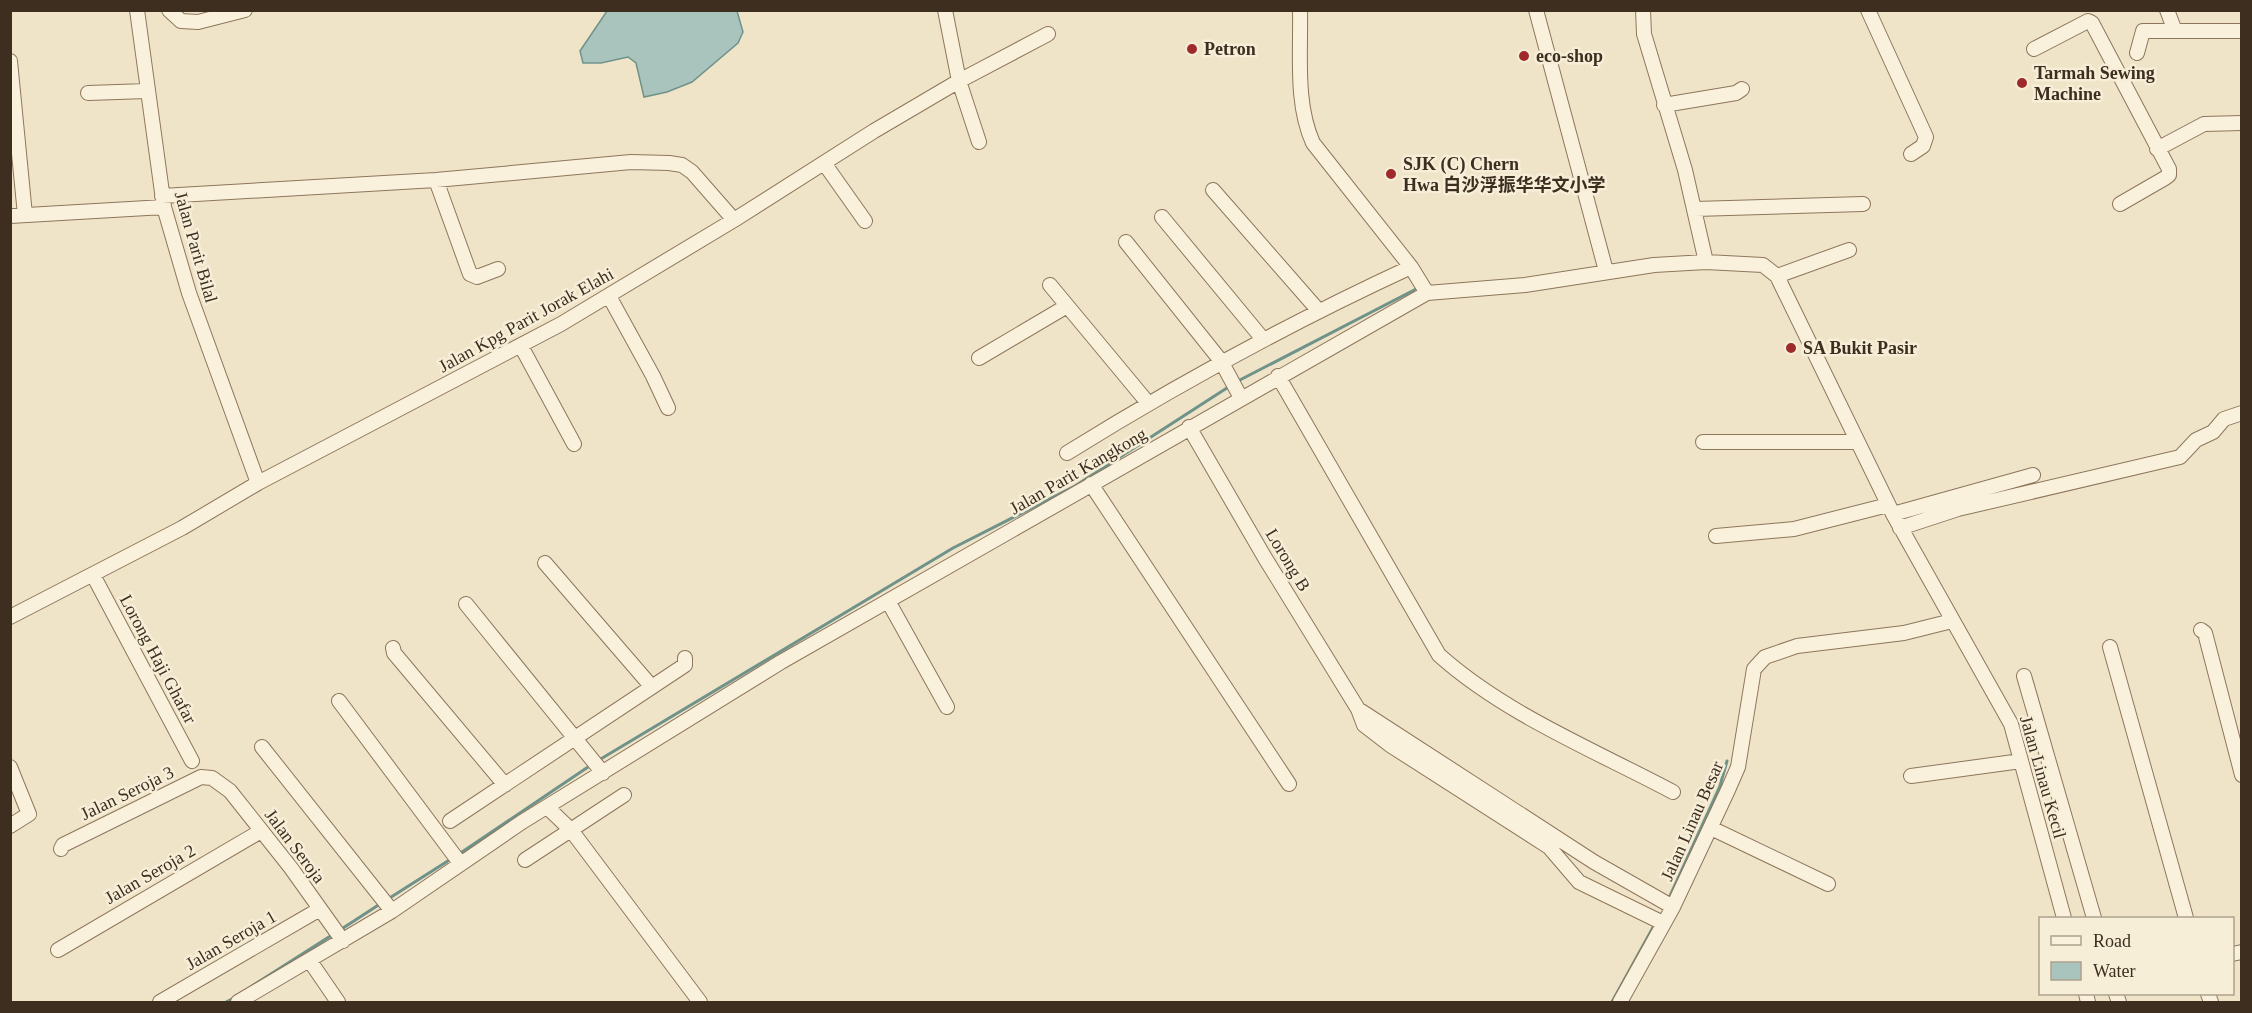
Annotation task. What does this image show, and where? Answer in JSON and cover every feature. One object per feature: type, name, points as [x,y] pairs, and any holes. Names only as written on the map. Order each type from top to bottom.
[{"type":"street","name":"Jalan Parit Bilal","points":[[137,10],[163,202],[189,293],[258,483]]},
{"type":"street","points":[[169,10],[181,21],[198,21],[245,10]]},
{"type":"street","points":[[945,10],[959,81],[980,142]]},
{"type":"street","points":[[1300,10],[1301,96],[1307,129],[1313,143],[1411,267],[1427,293],[1525,285],[1606,271],[1706,262],[1763,265],[1777,276],[1849,250]]},
{"type":"street","points":[[1536,10],[1606,271]]},
{"type":"street","points":[[1643,10],[1644,34],[1695,209],[1706,262]]},
{"type":"street","points":[[1868,10],[1926,137],[1923,146],[1911,154]]},
{"type":"street","points":[[2167,10],[2175,31]]},
{"type":"street","points":[[2034,48],[2091,16],[2092,23],[2169,169],[2169,175],[2120,204]]},
{"type":"street","points":[[2137,53],[2142,32],[2241,31]]},
{"type":"street","name":"Jalan Kpg Parit Jorak Elahi","points":[[10,617],[96,580],[258,483],[523,350],[612,301],[824,163],[959,81],[1048,34]]},
{"type":"street","points":[[10,61],[26,215]]},
{"type":"street","points":[[1664,105],[1736,93],[1742,89]]},
{"type":"street","points":[[88,93],[147,91]]},
{"type":"street","points":[[2157,149],[2204,124],[2241,123]]},
{"type":"street","points":[[10,216],[631,162],[681,165],[692,172],[734,220]]},
{"type":"street","points":[[824,163],[865,221]]},
{"type":"street","points":[[436,180],[470,274],[477,277],[498,269]]},
{"type":"street","points":[[1213,190],[1318,310]]},
{"type":"street","points":[[1695,209],[1863,204]]},
{"type":"street","points":[[1162,217],[1262,338]]},
{"type":"street","points":[[1126,242],[1221,361],[1238,394]]},
{"type":"street","points":[[1067,453],[1148,403],[1262,338],[1411,267]]},
{"type":"street","name":"Jalan Linau Kecil","points":[[1777,276],[1856,442],[1900,528],[2011,724],[2064,917]]},
{"type":"street","points":[[1050,285],[1148,403]]},
{"type":"street","name":"Jalan Parit Kangkong","points":[[238,1002],[310,962],[338,934],[388,905],[456,857],[546,807],[601,770],[748,682],[1190,427],[1238,394],[1278,376],[1427,293]]},
{"type":"street","points":[[612,301],[668,408]]},
{"type":"street","points":[[979,358],[1067,306]]},
{"type":"street","points":[[523,350],[574,444]]},
{"type":"street","points":[[1278,376],[1439,655],[1472,681],[1524,713],[1673,792]]},
{"type":"street","points":[[1900,528],[1958,509],[2180,457],[2196,440],[2213,432],[2224,419],[2241,413]]},
{"type":"street","name":"Lorong B","points":[[1190,427],[1287,594],[1358,709],[1393,740]]},
{"type":"street","points":[[1703,442],[1856,442]]},
{"type":"street","points":[[1716,536],[1794,529],[1891,510],[2034,475]]},
{"type":"street","points":[[1091,484],[1289,784]]},
{"type":"street","points":[[546,563],[651,686]]},
{"type":"street","name":"Lorong Haji Ghafar","points":[[96,580],[192,761]]},
{"type":"street","points":[[888,600],[947,707]]},
{"type":"street","points":[[466,604],[601,770]]},
{"type":"street","name":"Jalan Linau Besar","points":[[1620,1002],[1657,920],[1670,905],[1711,828],[1738,767],[1754,669],[1764,657],[1797,646],[1904,633],[1952,621]]},
{"type":"street","points":[[2201,630],[2205,633],[2241,775]]},
{"type":"street","points":[[2110,647],[2186,917]]},
{"type":"street","points":[[393,648],[394,653],[505,785]]},
{"type":"street","points":[[450,821],[685,665],[685,658]]},
{"type":"street","points":[[2024,676],[2094,917]]},
{"type":"street","points":[[339,701],[456,857]]},
{"type":"street","points":[[1393,740],[1651,896],[1670,905]]},
{"type":"street","points":[[1393,740],[1549,847],[1579,882],[1657,920]]},
{"type":"street","points":[[262,747],[388,905]]},
{"type":"street","points":[[1911,776],[2021,761]]},
{"type":"street","points":[[10,767],[29,810],[26,818],[10,826]]},
{"type":"street","name":"Jalan Seroja 3","points":[[62,849],[63,845],[201,777],[212,778]]},
{"type":"street","name":"Jalan Seroja","points":[[212,778],[230,791],[338,934]]},
{"type":"street","points":[[525,860],[624,795]]},
{"type":"street","points":[[546,807],[571,830],[700,1002]]},
{"type":"street","points":[[1711,828],[1828,884]]},
{"type":"street","name":"Jalan Seroja 2","points":[[58,950],[261,831]]},
{"type":"street","name":"Jalan Seroja 1","points":[[160,1002],[320,909]]},
{"type":"street","points":[[310,962],[338,1002]]},
{"type":"water","points":[[607,11],[737,11],[743,32],[738,43],[692,82],[667,92],[644,97],[636,63],[628,57],[601,63],[583,63],[580,51]]},
{"type":"waterway","points":[[1236,382],[1418,288]]},
{"type":"waterway","points":[[599,760],[953,548],[1075,486],[1230,386]]},
{"type":"waterway","points":[[1669,898],[1720,786],[1727,761]]},
{"type":"waterway","points":[[459,854],[591,765]]},
{"type":"waterway","points":[[388,899],[451,859]]},
{"type":"waterway","points":[[340,930],[380,904]]},
{"type":"waterway","points":[[1612,1002],[1656,922]]},
{"type":"waterway","points":[[252,986],[332,935]]},
{"type":"waterway","points":[[226,1002],[234,998]]},
{"type":"place","name":"Petron","points":[[1192,49]]},
{"type":"place","name":"eco-shop","points":[[1524,56]]},
{"type":"place","name":"Tarmah Sewing Machine","points":[[2022,83]]},
{"type":"place","name":"SJK (C) Chern Hwa 白沙浮振华华文小学","points":[[1391,174]]},
{"type":"place","name":"SA Bukit Pasir","points":[[1791,348]]}]
